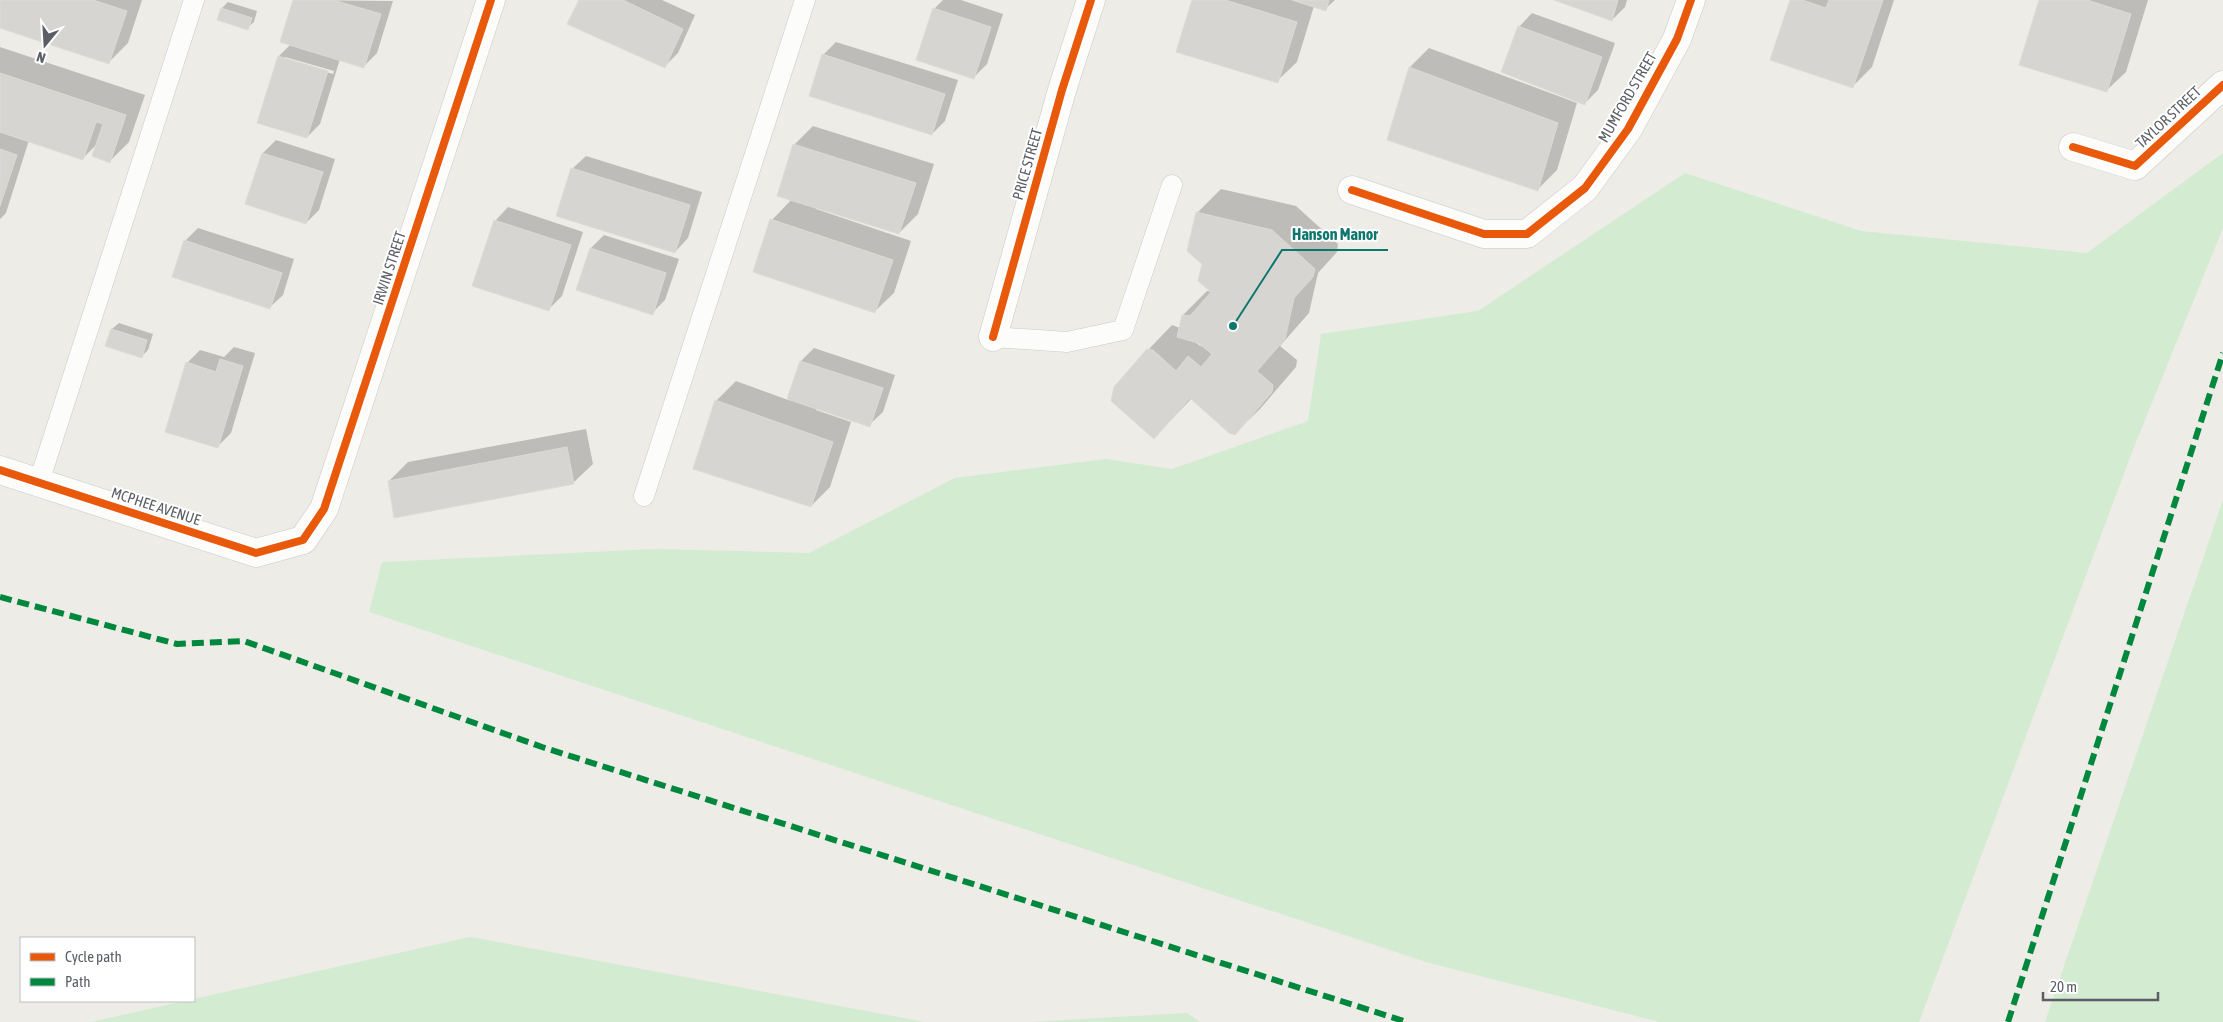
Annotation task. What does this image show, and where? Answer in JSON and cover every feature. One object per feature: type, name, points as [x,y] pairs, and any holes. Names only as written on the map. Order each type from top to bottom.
[{"type":"street","name":"IRWIN STREET","points":[[304,540],[324,509],[491,0]]},
{"type":"street","name":"PRICE STREET","points":[[993,337],[1062,90],[1091,0]]},
{"type":"street","name":"MUMFORD STREET","points":[[1352,190],[1484,234],[1527,234],[1585,188],[1628,129],[1676,39],[1692,0]]},
{"type":"street","name":"TAYLOR STREET","points":[[2073,147],[2135,166],[2223,84]]},
{"type":"street","name":"MCPHEE AVENUE","points":[[0,470],[256,553],[304,540]]},
{"type":"lane","points":[[38,482],[194,0]]},
{"type":"lane","points":[[644,496],[805,0]]},
{"type":"lane","points":[[993,337],[1067,342],[1123,330],[1172,185]]},
{"type":"green space","points":[[2223,153],[2223,228],[2134,447],[1919,1022],[1660,1022],[1426,962],[369,612],[382,562],[655,549],[809,553],[955,478],[1106,459],[1172,469],[1308,421],[1321,334],[1478,311],[1685,173],[1861,231],[2087,253]]},
{"type":"green space","points":[[2223,500],[2223,1022],[2045,1022]]},
{"type":"green space","points":[[471,937],[925,1022],[91,1022],[180,1002],[195,1002],[195,999]]},
{"type":"green space","points":[[1187,1013],[1200,1022],[1030,1022]]},
{"type":"building","points":[[0,0],[93,0],[127,11],[109,64],[0,28]]},
{"type":"building","points":[[293,0],[333,0],[381,14],[364,68],[280,42]]},
{"type":"building","points":[[579,0],[623,0],[683,29],[665,68],[567,24]]},
{"type":"building","points":[[1192,0],[1225,0],[1297,22],[1278,83],[1176,52]]},
{"type":"building","points":[[1292,0],[1329,0],[1326,11]]},
{"type":"building","points":[[1554,0],[1618,0],[1612,21]]},
{"type":"building","points":[[1790,0],[1802,0],[1826,8],[1829,0],[1883,0],[1853,88],[1770,60]]},
{"type":"building","points":[[2039,0],[2087,0],[2131,14],[2107,92],[2019,65]]},
{"type":"building","points":[[221,8],[252,18],[248,30],[217,20]]},
{"type":"building","points":[[933,8],[991,27],[974,79],[916,60]]},
{"type":"building","points":[[1518,26],[1602,57],[1585,105],[1501,72]]},
{"type":"building","points":[[822,54],[945,94],[932,135],[809,96]]},
{"type":"building","points":[[278,56],[328,71],[307,138],[257,123]]},
{"type":"building","points":[[1409,67],[1558,123],[1538,191],[1387,140]]},
{"type":"building","points":[[0,73],[126,115],[110,163],[92,156],[103,124],[96,122],[83,160],[0,132]]},
{"type":"building","points":[[793,144],[916,183],[899,234],[777,196]]},
{"type":"building","points":[[0,149],[17,155],[0,206]]},
{"type":"building","points":[[262,153],[323,172],[306,224],[245,204]]},
{"type":"building","points":[[571,168],[690,205],[675,253],[556,216]]},
{"type":"building","points":[[1196,212],[1272,230],[1315,269],[1313,277],[1294,298],[1285,339],[1257,371],[1273,385],[1272,392],[1235,435],[1229,433],[1190,398],[1154,439],[1111,401],[1114,387],[1147,349],[1153,350],[1176,371],[1188,356],[1201,367],[1212,354],[1198,343],[1177,337],[1182,315],[1190,316],[1211,292],[1198,281],[1202,264],[1187,251]]},
{"type":"building","points":[[770,219],[893,260],[875,313],[753,272]]},
{"type":"building","points":[[494,220],[571,245],[549,311],[472,286]]},
{"type":"building","points":[[184,240],[282,273],[270,309],[172,277]]},
{"type":"building","points":[[590,248],[666,273],[653,315],[576,290]]},
{"type":"building","points":[[111,329],[147,340],[142,358],[105,346]]},
{"type":"building","points":[[220,359],[243,366],[218,448],[165,432],[186,362],[216,372]]},
{"type":"building","points":[[800,361],[883,388],[870,427],[787,399]]},
{"type":"building","points":[[715,400],[833,442],[811,507],[693,469]]},
{"type":"building","points":[[567,447],[574,484],[394,518],[388,481]]},
{"type":"marked path","points":[[2008,1022],[2223,353]]},
{"type":"marked path","points":[[0,597],[177,644],[244,641],[542,747],[1407,1022]]},
{"type":"cycle path","points":[[0,470],[256,553],[303,540],[324,509],[491,0]]},
{"type":"cycle path","points":[[993,337],[1062,90],[1091,0]]},
{"type":"cycle path","points":[[1352,190],[1484,234],[1527,234],[1585,188],[1628,129],[1677,39],[1691,0]]},
{"type":"cycle path","points":[[2073,147],[2135,166],[2223,85]]},
{"type":"place","name":"Hanson Manor","points":[[1233,326]]}]
